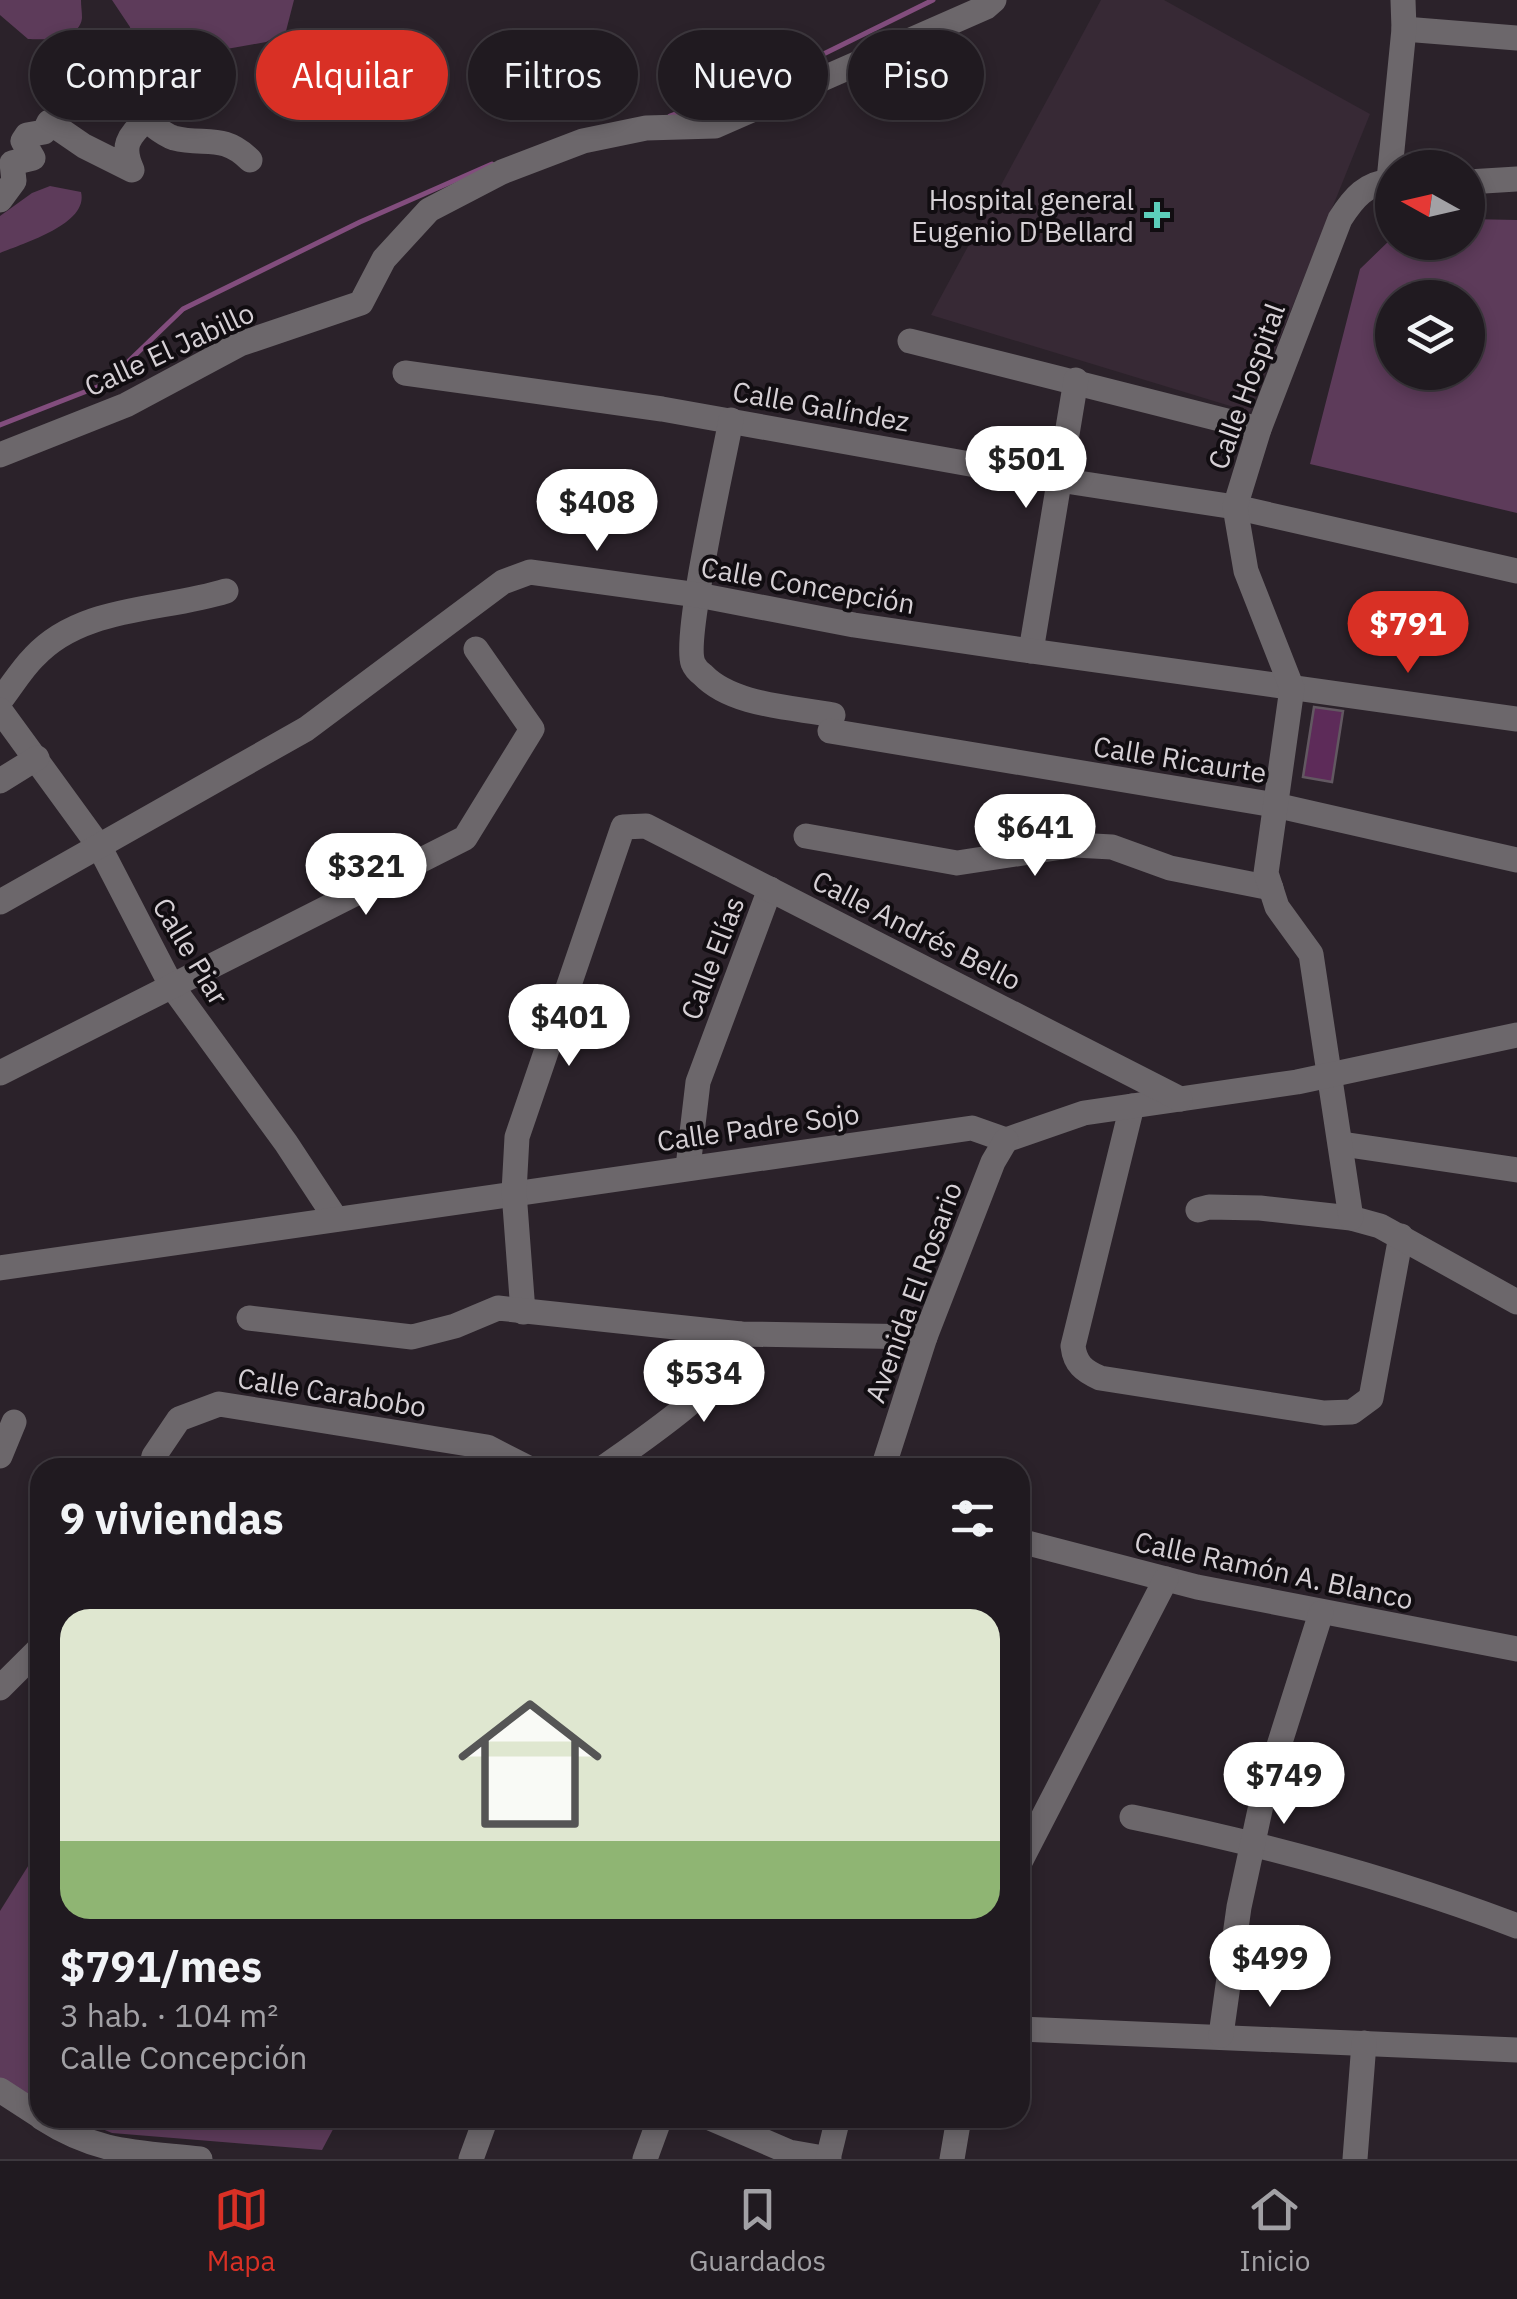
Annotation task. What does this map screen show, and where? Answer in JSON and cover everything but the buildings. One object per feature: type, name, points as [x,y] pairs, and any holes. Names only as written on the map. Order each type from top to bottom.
[{"type":"street","name":"Calle El Jabillo","points":[[0,455],[126,405],[240,344],[362,302],[384,259],[429,210],[502,172],[583,141],[646,128],[715,126],[986,7],[994,0]]},
{"type":"street","points":[[1394,150],[1404,29],[1402,0]]},
{"type":"street","points":[[1404,29],[1517,38]]},
{"type":"street","points":[[0,200],[14,181],[12,163],[34,158],[23,141],[28,135],[44,132],[49,122],[84,146],[132,170],[125,156],[130,135],[146,120],[172,138],[218,140],[239,149],[250,160]]},
{"type":"street","points":[[1485,181],[1517,179]]},
{"type":"street","name":"Calle Hospital","points":[[1351,1218],[1311,954],[1277,907],[1266,873],[1292,688],[1246,572],[1236,507],[1258,429],[1340,219],[1353,198],[1375,184]]},
{"type":"street","points":[[910,341],[1258,429]]},
{"type":"street","name":"Calle Galíndez","points":[[406,372],[731,420],[1059,480],[1236,507],[1517,571]]},
{"type":"street","points":[[1031,651],[1076,380]]},
{"type":"street","name":"Calle Ricaurte","points":[[731,420],[691,643],[693,663],[724,692],[831,723],[1275,805],[1517,860]]},
{"type":"street","name":"Calle Concepción","points":[[0,902],[306,729],[502,582],[530,572],[698,595],[854,625],[1517,719]]},
{"type":"street","points":[[0,701],[34,657],[69,631],[100,618],[226,591]]},
{"type":"street","points":[[0,1074],[465,838],[532,728],[476,649]]},
{"type":"street","name":"Calle Piar","points":[[0,710],[98,846],[171,985],[336,1219]]},
{"type":"street","points":[[0,781],[37,758]]},
{"type":"street","name":"Calle Andrés Bello","points":[[514,1192],[517,1137],[623,827],[646,826],[1180,1099]]},
{"type":"street","points":[[806,836],[957,863],[1075,845],[1112,847],[1170,868],[1271,888]]},
{"type":"street","name":"Calle Elías","points":[[688,1167],[698,1082],[770,889]]},
{"type":"street","points":[[1006,1140],[1084,1113],[1330,1075],[1517,1035]]},
{"type":"street","points":[[1132,1106],[1073,1346],[1074,1359],[1100,1378],[1324,1413],[1352,1412],[1371,1398],[1401,1236]]},
{"type":"street","name":"Calle Padre Sojo","points":[[0,1268],[972,1128],[1006,1140]]},
{"type":"street","name":"Avenida El Rosario","points":[[885,1458],[925,1337],[993,1162],[1006,1140]]},
{"type":"street","points":[[1342,1144],[1517,1170]]},
{"type":"street","points":[[514,1192],[523,1312]]},
{"type":"street","points":[[1198,1210],[1260,1208],[1351,1218],[1401,1236],[1517,1302]]},
{"type":"street","points":[[249,1318],[412,1337],[455,1326],[498,1308],[741,1334],[925,1337]]},
{"type":"street","points":[[618,1458],[658,1429],[722,1370],[734,1355],[741,1334]]},
{"type":"street","name":"Calle Carabobo","points":[[154,1458],[179,1419],[220,1404],[486,1447],[508,1458]]},
{"type":"street","points":[[0,1456],[14,1422]]},
{"type":"street","name":"Calle Ramón A. Blanco","points":[[1030,1544],[1321,1613],[1517,1650]]},
{"type":"street","points":[[1030,1843],[1166,1579]]},
{"type":"street","points":[[1221,2035],[1239,1908],[1263,1796],[1321,1613]]},
{"type":"street","points":[[0,1688],[30,1658]]},
{"type":"street","points":[[1132,1817],[1253,1842],[1428,1892],[1517,1926]]},
{"type":"street","points":[[1030,2029],[1517,2050]]},
{"type":"street","points":[[1354,2159],[1364,2043]]},
{"type":"street","points":[[0,2090],[30,2110]]},
{"type":"street","points":[[58,2128],[119,2152],[200,2159]]},
{"type":"street","points":[[471,2159],[482,2128]]},
{"type":"street","points":[[645,2159],[656,2128]]},
{"type":"street","points":[[733,2128],[789,2152],[828,2159],[836,2128]]},
{"type":"street","points":[[952,2159],[957,2128]]},
{"type":"shaded area","points":[[0,0],[81,0],[82,18],[76,30],[30,30],[30,39],[0,15]]},
{"type":"shaded area","points":[[112,0],[294,0],[286,30],[256,30],[256,44],[236,47],[236,30],[130,27]]},
{"type":"shaded area","name":"Hospital general Eugenio D'Bellard","points":[[1101,0],[1164,0],[1370,114],[1250,412],[931,315]]},
{"type":"shaded area","points":[[50,186],[81,192],[75,214],[52,231],[0,253],[0,216],[32,193]]},
{"type":"shaded area","points":[[1485,219],[1517,220],[1517,513],[1310,464],[1360,269],[1375,254],[1375,260],[1485,260]]},
{"type":"shaded area","points":[[30,1863],[30,2096],[0,2081],[0,1911]]},
{"type":"shaded area","points":[[100,2128],[334,2128],[322,2150],[112,2133]]},
{"type":"waterway","points":[[828,52],[933,0]]},
{"type":"waterway","points":[[0,425],[105,384],[183,309],[360,222],[492,164]]},
{"type":"place","name":"Hospital general Eugenio D'Bellard","points":[[1157,215]]}]
